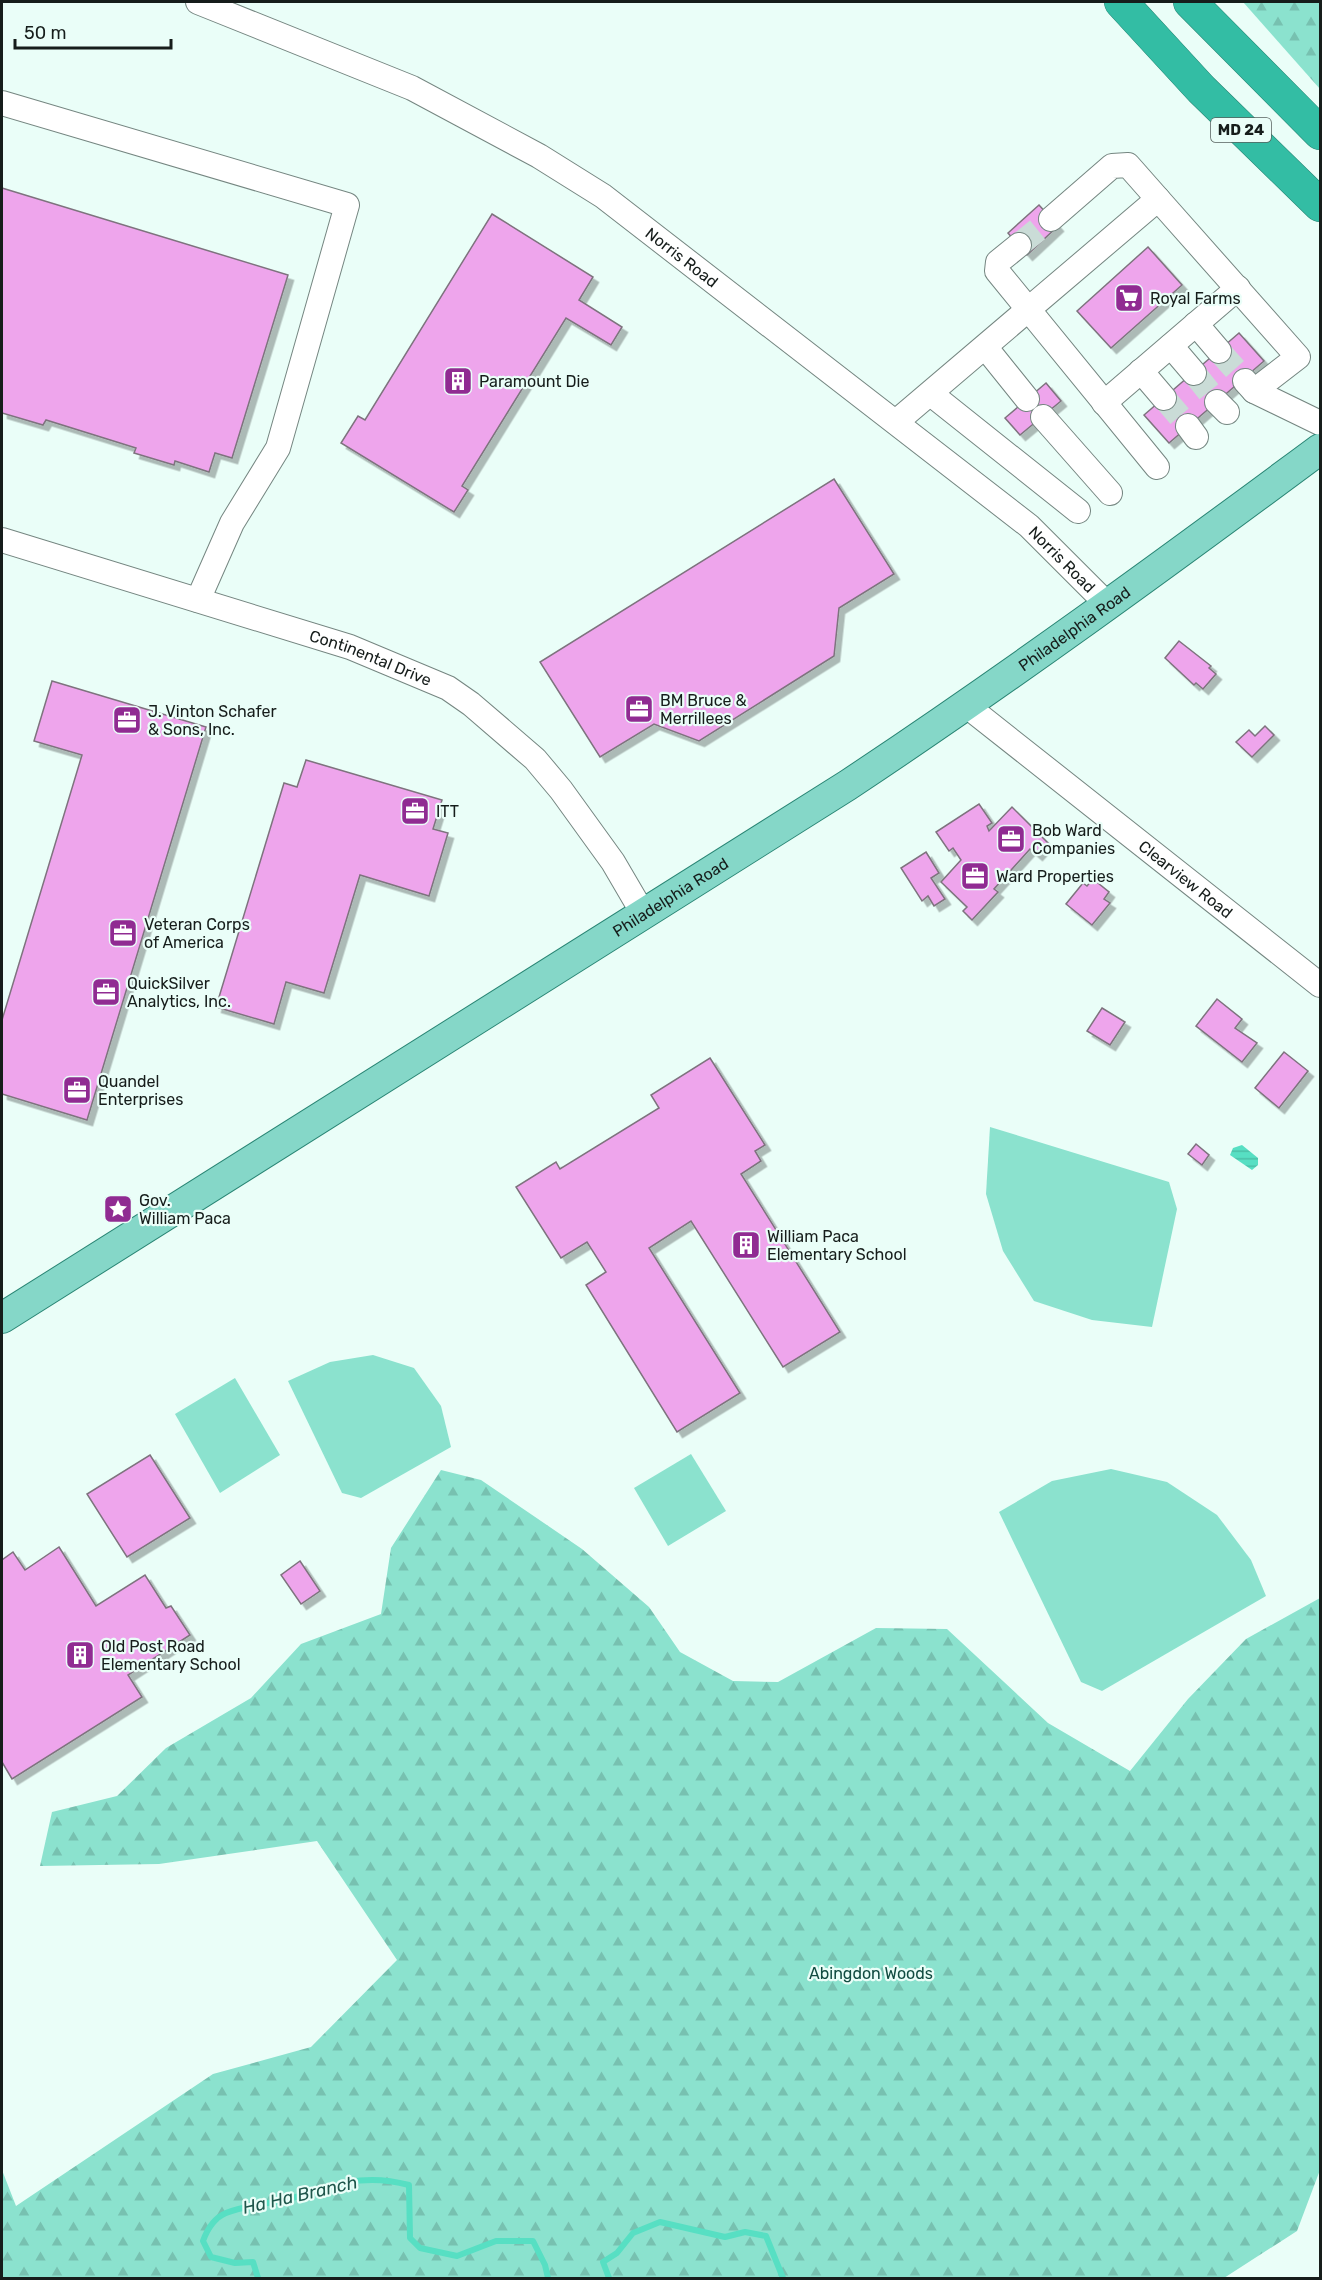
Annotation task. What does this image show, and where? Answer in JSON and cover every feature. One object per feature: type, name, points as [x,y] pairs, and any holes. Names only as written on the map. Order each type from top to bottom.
[{"type":"highway","name":"MD 24","points":[[1121,2],[1201,89],[1320,205]]},
{"type":"highway","name":"MD 24","points":[[1190,2],[1320,133]]},
{"type":"main road","name":"Philadelphia Road","points":[[2,1318],[644,915],[967,706],[1109,606],[1320,449]]},
{"type":"street","name":"Norris Road","points":[[198,2],[412,88],[539,156],[603,196],[1029,526],[1109,606]]},
{"type":"street","points":[[2,103],[347,205],[278,448],[232,523],[198,600]]},
{"type":"street","points":[[1051,219],[1112,166],[1128,165],[1298,357],[1249,385],[1320,423]]},
{"type":"street","points":[[896,422],[986,348],[1158,199]]},
{"type":"street","points":[[1018,245],[998,262],[997,271],[1157,467]]},
{"type":"street","points":[[1104,403],[1238,288]]},
{"type":"street","points":[[1196,324],[1219,351]]},
{"type":"street","points":[[1171,346],[1194,373]]},
{"type":"street","points":[[986,348],[1110,493]]},
{"type":"street","points":[[1142,370],[1164,398]]},
{"type":"street","points":[[931,394],[1078,511]]},
{"type":"street","name":"Continental Drive","points":[[2,540],[380,657],[448,688],[471,704],[535,759],[561,789],[586,820],[644,915]]},
{"type":"street","name":"Clearview Road","points":[[967,706],[1320,985]]},
{"type":"green space","points":[[1243,2],[1320,2],[1320,89]]},
{"type":"green space","points":[[990,1127],[1169,1182],[1177,1209],[1152,1327],[1092,1320],[1034,1301],[1003,1251],[986,1194]]},
{"type":"green space","points":[[373,1355],[414,1368],[441,1406],[451,1447],[361,1498],[342,1493],[288,1381],[330,1362]]},
{"type":"green space","points":[[235,1378],[280,1455],[220,1493],[175,1414]]},
{"type":"green space","points":[[691,1454],[726,1511],[668,1546],[634,1488]]},
{"type":"green space","points":[[1111,1469],[1167,1482],[1217,1515],[1251,1560],[1266,1596],[1102,1691],[1081,1682],[999,1512],[1052,1481]]},
{"type":"green space","name":"Abingdon Woods","points":[[441,1470],[481,1480],[582,1549],[649,1607],[680,1652],[733,1681],[778,1682],[876,1628],[947,1629],[1048,1723],[1130,1771],[1188,1699],[1246,1639],[1320,1598],[1320,2170],[1297,2231],[1224,2278],[2,2278],[2,2170],[16,2206],[213,2074],[311,2047],[397,1960],[317,1841],[159,1864],[40,1866],[52,1812],[117,1796],[166,1748],[251,1698],[301,1644],[381,1614],[391,1548]]},
{"type":"shaded area","points":[[1242,1145],[1258,1158],[1258,1165],[1252,1170],[1230,1155],[1233,1148]]},
{"type":"building","points":[[2,188],[288,275],[232,458],[215,453],[209,472],[175,461],[174,465],[134,453],[136,448],[46,420],[43,425],[2,413]]},
{"type":"building","points":[[1039,205],[1058,226],[1027,255],[1008,233]]},
{"type":"building","name":"Paramount Die","points":[[492,214],[593,277],[579,300],[622,327],[611,345],[566,318],[462,486],[468,490],[454,512],[341,443],[358,416],[365,420]]},
{"type":"building","name":"Royal Farms","points":[[1148,247],[1182,285],[1111,348],[1077,311]]},
{"type":"building","name":"Royal Farms","points":[[1239,333],[1264,361],[1169,443],[1144,415]]},
{"type":"building","points":[[1046,383],[1061,401],[1020,435],[1005,418]]},
{"type":"building","points":[[834,479],[894,574],[839,608],[834,656],[699,741],[654,724],[600,757],[540,662]]},
{"type":"building","points":[[1179,641],[1211,666],[1209,668],[1216,674],[1203,689],[1196,683],[1194,685],[1165,658]]},
{"type":"building","points":[[52,681],[206,727],[87,1120],[2,1094],[2,1020],[82,755],[34,741]]},
{"type":"building","points":[[1265,726],[1274,735],[1252,757],[1236,742],[1249,730],[1255,736]]},
{"type":"building","points":[[306,760],[442,800],[433,829],[448,833],[429,896],[360,875],[324,993],[286,982],[274,1024],[216,1007],[284,783],[297,787]]},
{"type":"building","points":[[979,804],[992,823],[987,826],[989,831],[1012,807],[1048,843],[1037,855],[1030,849],[994,889],[998,892],[972,920],[963,911],[967,907],[941,882],[961,860],[953,848],[949,851],[936,832]]},
{"type":"building","points":[[926,852],[939,873],[931,878],[945,899],[934,906],[928,896],[922,901],[901,868]]},
{"type":"building","points":[[1093,879],[1109,892],[1104,899],[1110,903],[1092,925],[1066,904],[1083,883],[1087,886]]},
{"type":"building","points":[[1217,999],[1242,1019],[1235,1028],[1257,1043],[1242,1062],[1196,1026]]},
{"type":"building","points":[[1102,1008],[1125,1022],[1110,1045],[1087,1031]]},
{"type":"building","points":[[1284,1052],[1308,1071],[1279,1108],[1255,1088]]},
{"type":"building","name":"William Paca Elementary School","points":[[710,1058],[765,1145],[755,1151],[761,1161],[741,1174],[840,1332],[783,1367],[691,1221],[649,1248],[740,1393],[677,1432],[586,1285],[606,1272],[587,1242],[561,1258],[516,1187],[556,1162],[560,1169],[659,1108],[651,1095]]},
{"type":"building","points":[[1196,1144],[1209,1155],[1202,1165],[1188,1154]]},
{"type":"building","points":[[150,1455],[190,1518],[127,1557],[87,1494]]},
{"type":"building","name":"Old Post Road Elementary School","points":[[59,1547],[96,1606],[145,1575],[166,1608],[171,1606],[190,1635],[128,1675],[142,1697],[12,1779],[2,1762],[2,1560],[13,1552],[25,1570]]},
{"type":"building","points":[[300,1561],[320,1591],[301,1604],[281,1575]]},
{"type":"waterway","name":"Ha Ha Branch","points":[[258,2278],[253,2262],[235,2263],[211,2257],[203,2241],[218,2218],[240,2209],[284,2200],[345,2183],[374,2180],[409,2185],[410,2238],[420,2248],[457,2256],[496,2241],[533,2241],[545,2265],[548,2278]]},
{"type":"waterway","name":"Ha Ha Branch","points":[[609,2278],[603,2262],[617,2253],[633,2233],[660,2222],[725,2237],[745,2232],[766,2236],[783,2278]]},
{"type":"tunnel","points":[[1019,245],[1051,219]]},
{"type":"tunnel","points":[[1219,351],[1244,379]]},
{"type":"tunnel","points":[[1194,373],[1217,402]]},
{"type":"tunnel","points":[[1164,398],[1188,426]]},
{"type":"place","name":"Royal Farms","points":[[1129,298]]},
{"type":"place","name":"Paramount Die","points":[[458,381]]},
{"type":"place","name":"BM Bruce & Merrillees","points":[[639,709]]},
{"type":"place","name":"J. Vinton Schafer & Sons, Inc.","points":[[127,720]]},
{"type":"place","name":"ITT","points":[[415,811]]},
{"type":"place","name":"Bob Ward Companies","points":[[1011,839]]},
{"type":"place","name":"Ward Properties","points":[[975,876]]},
{"type":"place","name":"Veteran Corps of America","points":[[123,933]]},
{"type":"place","name":"QuickSilver Analytics, Inc.","points":[[106,992]]},
{"type":"place","name":"Quandel Enterprises","points":[[77,1090]]},
{"type":"place","name":"Gov. William Paca","points":[[118,1209]]},
{"type":"place","name":"William Paca Elementary School","points":[[746,1245]]},
{"type":"place","name":"Old Post Road Elementary School","points":[[80,1655]]}]
